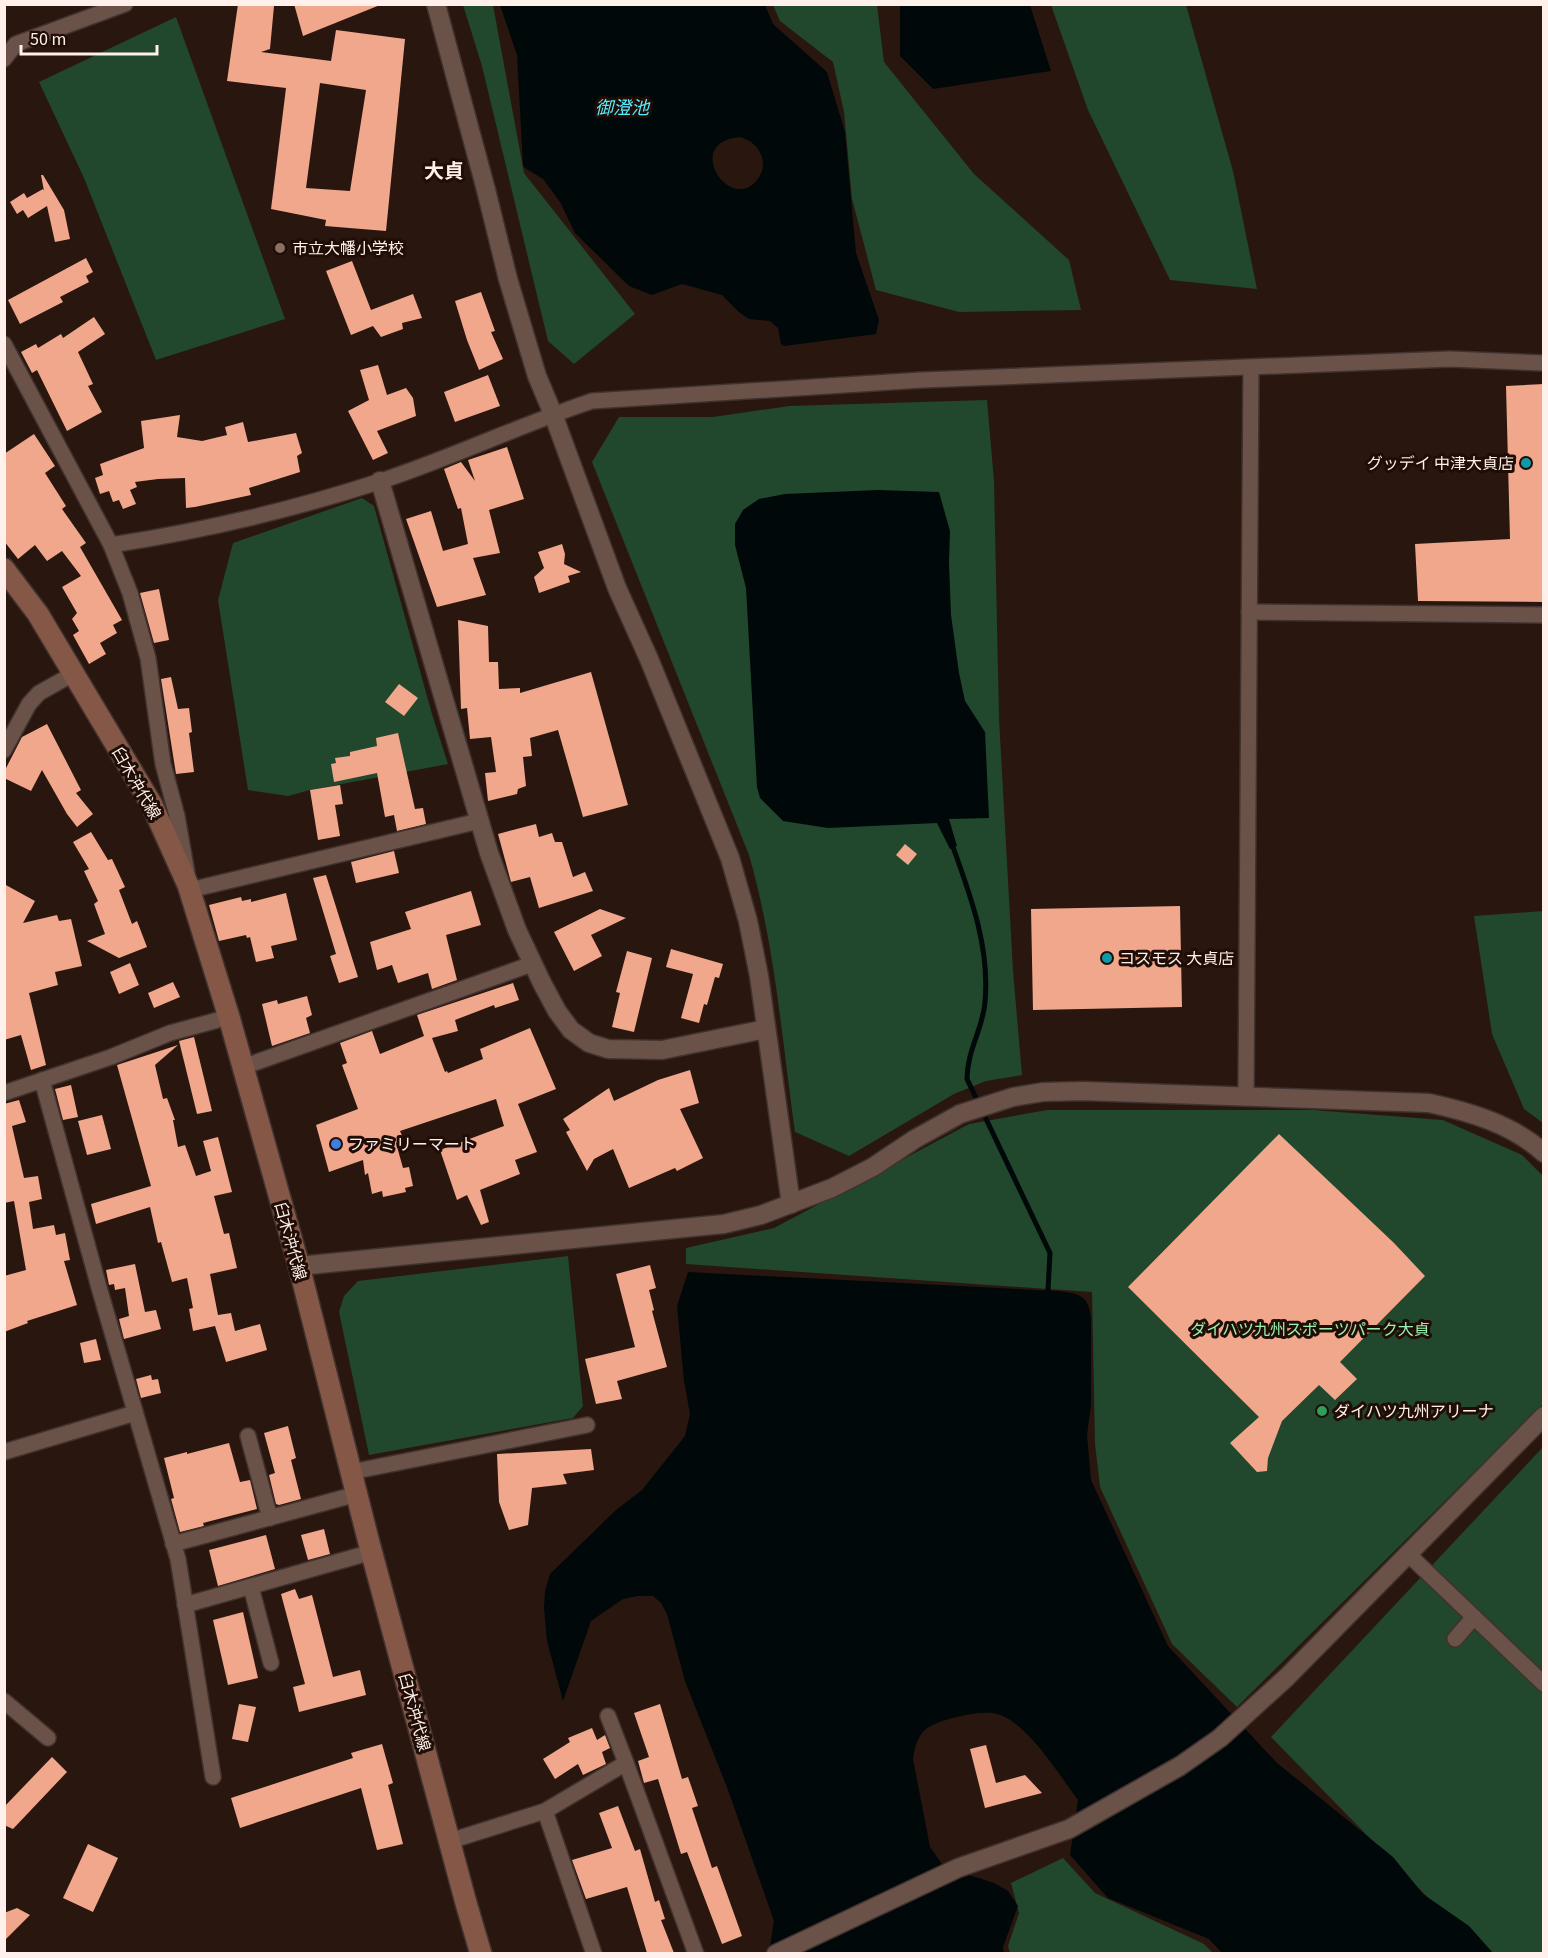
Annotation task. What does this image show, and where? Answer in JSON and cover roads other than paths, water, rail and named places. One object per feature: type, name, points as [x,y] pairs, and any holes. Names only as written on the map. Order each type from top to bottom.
[{"type":"main road","name":"臼木沖代線","points":[[4,569],[38,614],[152,805],[190,890],[229,1017],[298,1266],[372,1552],[481,1953]]},
{"type":"street","points":[[4,58],[16,44],[125,4]]},
{"type":"street","points":[[436,4],[508,279],[537,376],[617,588],[649,659],[730,858],[748,921],[791,1204]]},
{"type":"street","points":[[4,344],[111,545],[130,593],[148,658],[163,764],[177,816],[190,890],[479,821]]},
{"type":"street","points":[[111,545],[255,515],[380,481],[592,401],[922,380],[1450,359],[1544,363]]},
{"type":"street","points":[[1246,1096],[1251,367]]},
{"type":"street","points":[[380,481],[479,821],[506,901],[532,964],[557,1011],[571,1030],[589,1043],[608,1049],[662,1050],[766,1029]]},
{"type":"street","points":[[1249,612],[1544,615]]},
{"type":"street","points":[[4,750],[30,704],[39,693],[73,674]]},
{"type":"street","points":[[243,1067],[532,964]]},
{"type":"street","points":[[4,1093],[170,1033],[229,1017]]},
{"type":"street","points":[[42,1080],[173,1544],[213,1778]]},
{"type":"street","points":[[298,1266],[724,1224],[761,1215],[832,1188],[960,1114],[1012,1098],[1043,1092],[1083,1091],[1429,1102],[1463,1110],[1490,1120],[1518,1133],[1544,1152]]},
{"type":"street","points":[[4,1452],[135,1413]]},
{"type":"street","points":[[776,1953],[958,1869],[1069,1829],[1180,1766],[1220,1738],[1295,1668],[1544,1416]]},
{"type":"street","points":[[351,1472],[586,1425]]},
{"type":"street","points":[[248,1436],[270,1518]]},
{"type":"street","points":[[173,1544],[357,1494]]},
{"type":"street","points":[[185,1605],[372,1552]]},
{"type":"street","points":[[1407,1553],[1544,1684]]},
{"type":"street","points":[[251,1587],[271,1663]]},
{"type":"street","points":[[1455,1640],[1474,1617]]},
{"type":"street","points":[[4,1701],[48,1738]]},
{"type":"street","points":[[608,1716],[696,1953]]},
{"type":"street","points":[[450,1841],[545,1811],[626,1763]]},
{"type":"street","points":[[545,1811],[594,1953]]},
{"type":"water","name":"御澄池","points":[[500,5],[765,5],[773,24],[827,72],[845,132],[856,253],[879,320],[876,334],[784,346],[781,344],[778,328],[770,321],[749,319],[722,295],[682,284],[652,295],[629,286],[575,233],[560,202],[543,179],[523,165],[517,55]],"holes":[[[740,137],[753,143],[761,154],[763,167],[757,180],[746,188],[735,188],[724,183],[717,173],[713,162],[714,151],[723,142]]]},
{"type":"water","points":[[900,5],[1030,5],[1051,71],[933,89],[900,56]]},
{"type":"water","points":[[878,490],[939,492],[950,531],[951,615],[965,701],[985,732],[989,818],[949,819],[957,846],[950,849],[937,823],[828,828],[783,821],[760,798],[757,787],[746,588],[735,545],[735,524],[743,510],[759,499],[785,494]]},
{"type":"water","points":[[688,1272],[1056,1291],[1076,1294],[1085,1299],[1091,1318],[1091,1405],[1087,1435],[1091,1480],[1168,1646],[1277,1763],[1393,1857],[1423,1894],[1469,1926],[1493,1953],[1222,1953],[1209,1939],[1108,1898],[1070,1855],[1078,1800],[1028,1735],[1004,1717],[986,1713],[957,1717],[926,1729],[916,1744],[913,1759],[930,1847],[944,1867],[994,1883],[1008,1891],[1018,1906],[1003,1947],[1004,1953],[769,1953],[774,1921],[728,1790],[685,1681],[667,1614],[661,1603],[653,1596],[623,1599],[591,1621],[563,1701],[547,1641],[544,1608],[545,1591],[550,1574],[616,1510],[642,1490],[685,1436],[690,1414],[684,1381],[677,1306]]},
{"type":"waterway","points":[[953,847],[978,923],[985,962],[984,1012],[970,1059],[967,1079],[1050,1253],[1048,1290]]},
{"type":"place","name":"市立大幡小学校","points":[[280,248]]},
{"type":"place","name":"グッデイ 中津大貞店","points":[[1526,463]]},
{"type":"place","name":"コスモス 大貞店","points":[[1107,958]]},
{"type":"place","name":"ファミリーマート","points":[[336,1144]]},
{"type":"place","name":"ダイハツ九州アリーナ","points":[[1322,1411]]},
{"type":"district","name":"大貞","points":[[444,171]]},
{"type":"park label","name":"ダイハツ九州スポーツパーク大貞","points":[[1310,1329]]}]
